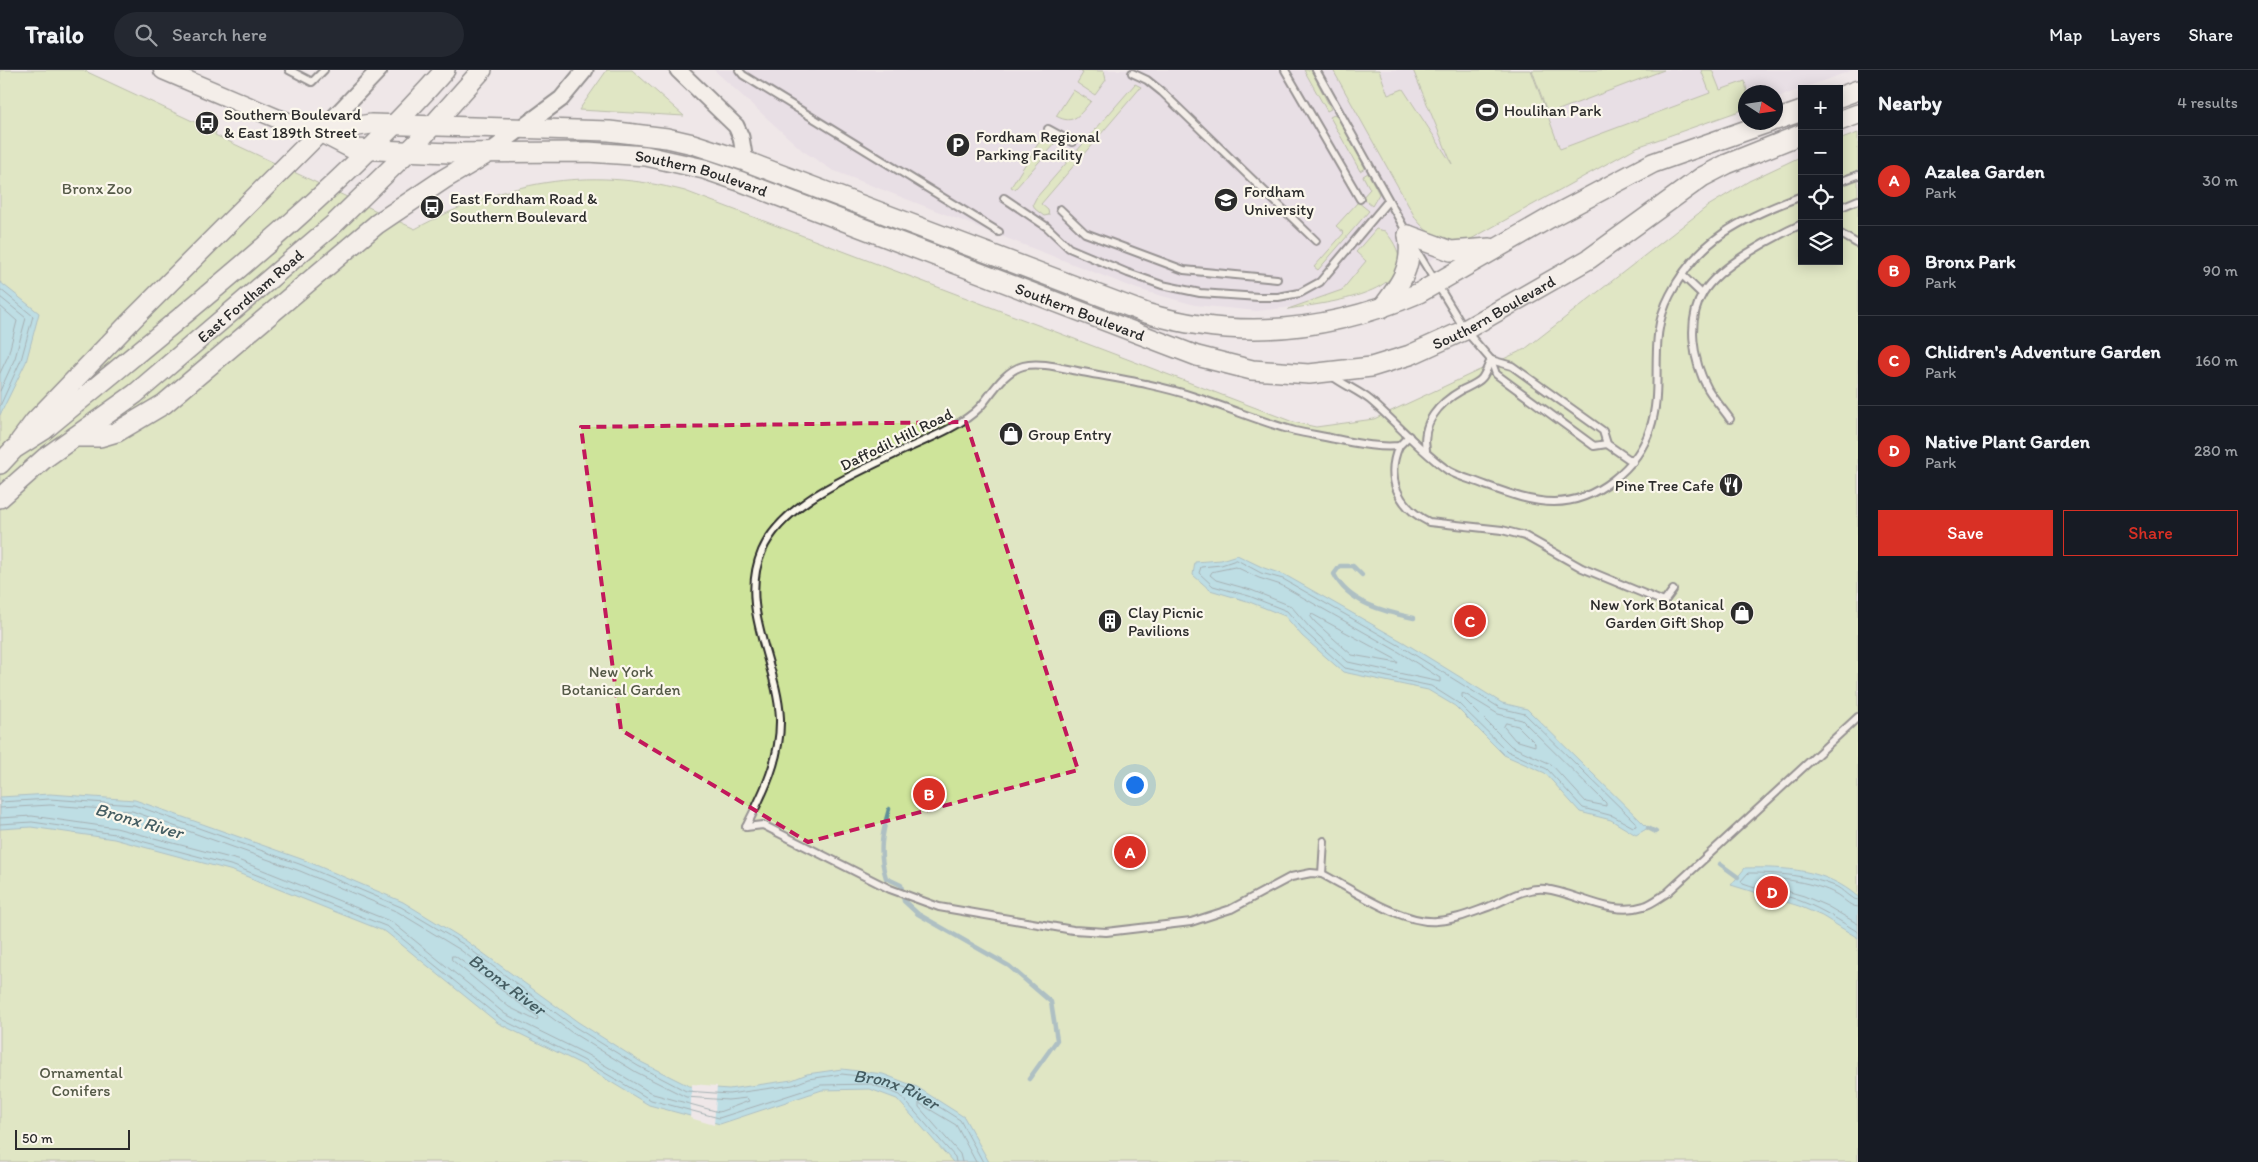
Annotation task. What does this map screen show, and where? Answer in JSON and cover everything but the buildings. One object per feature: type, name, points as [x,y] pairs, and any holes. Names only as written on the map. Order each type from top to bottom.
[{"type":"main road","name":"Southern Boulevard","points":[[163,70],[276,118],[320,132],[353,149],[488,153],[617,152],[684,163],[742,182],[1197,356],[1252,370],[1280,373],[1328,374],[1371,367],[1428,348],[1465,330],[1589,259],[1702,177],[1727,164],[1798,136]]},
{"type":"main road","name":"East Fordham Road","points":[[0,464],[14,449],[44,430],[280,233],[382,138],[445,70]]},
{"type":"main road","name":"East Fordham Road","points":[[0,498],[45,458],[135,394],[334,224],[416,144],[482,70]]},
{"type":"main road","points":[[1843,96],[1858,90]]},
{"type":"main road","points":[[1783,118],[1798,112]]},
{"type":"main road","points":[[1843,119],[1858,114]]},
{"type":"main road","name":"Southern Boulevard","points":[[320,132],[371,124],[639,134],[693,144],[745,161],[1124,305],[1166,319],[1220,328],[1274,329],[1321,324],[1382,308],[1435,284],[1496,248],[1653,163],[1747,130]]},
{"type":"main road","points":[[14,449],[35,421],[133,319],[320,132]]},
{"type":"main road","points":[[75,437],[100,437],[117,432],[164,404],[377,224],[444,179],[488,153]]},
{"type":"main road","points":[[1382,308],[1406,272],[1410,254],[1408,235],[1451,251],[1496,248]]},
{"type":"street","points":[[320,132],[379,70]]},
{"type":"street","points":[[488,153],[523,129],[561,99],[585,70]]},
{"type":"street","points":[[678,70],[736,126],[741,137],[745,161]]},
{"type":"lane","points":[[289,70],[312,82],[324,70]]},
{"type":"lane","points":[[739,70],[743,75],[999,232]]},
{"type":"lane","points":[[1285,70],[1360,199]]},
{"type":"lane","points":[[1316,70],[1435,284],[1465,330],[1491,360],[1496,374],[1594,446],[1607,444]]},
{"type":"lane","points":[[1132,73],[1148,80],[1162,92],[1316,241]]},
{"type":"lane","points":[[1048,129],[1072,142]]},
{"type":"lane","points":[[1843,181],[1858,175]]},
{"type":"lane","points":[[1004,198],[1047,228],[1069,248],[1128,273],[1162,285],[1200,292],[1278,297],[1300,293],[1320,282],[1388,201]]},
{"type":"lane","points":[[1328,374],[1370,400],[1450,471],[1508,494],[1555,502],[1585,496],[1610,482],[1633,462],[1642,448],[1651,428],[1656,404],[1656,343],[1660,320],[1669,296],[1693,259],[1733,225],[1798,198]]},
{"type":"lane","points":[[1843,206],[1858,200]]},
{"type":"lane","points":[[1060,209],[1085,233],[1184,270],[1277,278]]},
{"type":"lane","points":[[1730,419],[1707,388],[1694,354],[1694,318],[1702,294],[1730,266],[1798,226]]},
{"type":"lane","points":[[1843,235],[1858,244]]},
{"type":"lane","points":[[1682,275],[1702,294]]},
{"type":"lane","points":[[1491,360],[1512,366],[1589,421],[1602,431],[1607,444],[1633,462]]},
{"type":"lane","points":[[1426,450],[1424,439],[1426,428],[1436,411],[1448,398],[1482,379],[1491,360]]},
{"type":"lane","name":"Daffodil Hill Road","points":[[1322,874],[1311,873],[1291,877],[1231,908],[1192,922],[1106,932],[1073,930],[939,906],[892,890],[763,825],[746,827],[764,793],[777,753],[780,717],[771,675],[760,640],[754,599],[758,561],[768,537],[784,518],[826,490],[960,424],[979,408],[1016,368],[1029,364],[1130,381],[1193,396],[1296,431],[1383,448],[1399,446]]},
{"type":"lane","points":[[1409,436],[1399,446],[1393,466],[1395,486],[1410,511],[1424,520],[1502,530],[1525,536],[1582,568],[1664,602],[1672,590]]},
{"type":"lane","points":[[1324,841],[1322,874],[1388,908],[1416,919],[1435,922],[1456,919],[1523,891],[1544,889],[1619,910],[1644,906],[1667,892],[1693,870],[1858,717]]},
{"type":"highlighted area","points":[[966,422],[1078,770],[808,842],[621,730],[581,427]]},
{"type":"shaded area","name":"Fordham University","points":[[714,70],[1853,70],[1812,85],[1798,85],[1798,90],[1783,95],[1783,85],[1738,85],[1738,111],[1637,147],[1471,239],[1373,290],[1316,304],[1257,311],[1195,305],[1137,289],[832,170],[803,151]]},
{"type":"green space","name":"New York Botanical Garden","points":[[0,70],[83,70],[216,132],[215,135],[415,229],[480,200],[513,189],[546,183],[579,179],[613,179],[649,183],[685,191],[1293,422],[1316,427],[1374,419],[1525,349],[1708,206],[1749,181],[1798,158],[1798,265],[1843,265],[1843,139],[1858,133],[1858,1162],[0,1162]]},
{"type":"green space","points":[[607,70],[632,70],[684,116],[579,110]]},
{"type":"green space","points":[[1078,70],[1104,71],[1106,80],[1095,95],[1077,83],[1083,73]]},
{"type":"green space","points":[[1304,70],[1311,70],[1331,109],[1327,111]]},
{"type":"green space","points":[[1333,70],[1379,70],[1388,95],[1403,89],[1452,164],[1413,70],[1531,70],[1560,149],[1710,93],[1701,70],[1712,70],[1720,90],[1745,81],[1746,85],[1738,85],[1738,111],[1637,147],[1471,239],[1455,242],[1440,239],[1427,231],[1416,219]]},
{"type":"green space","points":[[1532,70],[1664,70],[1548,114]]},
{"type":"green space","points":[[1135,84],[1141,87],[1041,204],[1048,210],[1049,215],[1044,216],[1035,209],[1033,204],[1036,198]]},
{"type":"green space","points":[[1073,90],[1091,101],[1080,114],[1072,119],[1062,119],[1056,116]]},
{"type":"green space","points":[[1336,114],[1365,168],[1360,171],[1330,117]]},
{"type":"green space","points":[[1043,136],[1055,144],[1015,189],[1011,187]]},
{"type":"green space","points":[[1368,173],[1379,194],[1372,206],[1362,198],[1370,189],[1363,176]]},
{"type":"green space","points":[[1358,202],[1369,211],[1318,270],[1314,267],[1344,233],[1336,226]]},
{"type":"green space","points":[[1376,229],[1385,231],[1398,252],[1397,269],[1387,281],[1370,291],[1348,298],[1288,309],[1342,290],[1366,261],[1356,252]]},
{"type":"water","points":[[0,282],[39,313],[26,362],[0,415]]},
{"type":"water","points":[[1237,555],[1264,568],[1285,575],[1405,643],[1502,703],[1527,709],[1648,828],[1636,835],[1611,820],[1580,812],[1545,773],[1504,755],[1455,706],[1428,690],[1343,672],[1302,636],[1285,616],[1247,601],[1210,590],[1193,575],[1195,562],[1221,560]]},
{"type":"water","name":"Bronx River","points":[[50,794],[135,800],[304,860],[403,902],[465,940],[578,1022],[641,1062],[689,1086],[729,1089],[792,1080],[807,1074],[842,1069],[883,1074],[917,1087],[964,1117],[989,1162],[953,1162],[897,1099],[870,1089],[822,1090],[720,1124],[649,1105],[581,1064],[498,1023],[386,932],[233,871],[114,839],[31,827],[0,829],[0,797]]},
{"type":"water","points":[[1745,868],[1790,869],[1819,875],[1846,888],[1858,897],[1858,938],[1822,916],[1799,906],[1731,885]]},
{"type":"pier","points":[[692,1084],[717,1086],[714,1125],[690,1118]]},
{"type":"waterway","points":[[1362,575],[1353,566],[1340,566],[1334,574],[1348,592],[1368,605],[1414,618]]},
{"type":"waterway","points":[[889,809],[884,827],[882,860],[886,878],[901,885],[904,901],[918,914],[1009,966],[1051,1002],[1057,1040],[1029,1079]]},
{"type":"waterway","points":[[1648,828],[1656,832]]},
{"type":"waterway","points":[[1720,864],[1738,877]]},
{"type":"place","name":"Houlihan Park","points":[[1487,110]]},
{"type":"place","name":"Southern Boulevard & East 189th Street","points":[[207,123]]},
{"type":"place","name":"Fordham Regional Parking Facility","points":[[958,145]]},
{"type":"place","name":"Fordham University","points":[[1226,200]]},
{"type":"place","name":"East Fordham Road & Southern Boulevard","points":[[432,207]]},
{"type":"place","name":"Group Entry","points":[[1011,434]]},
{"type":"place","name":"Pine Tree Cafe","points":[[1731,485]]},
{"type":"place","name":"New York Botanical Garden Gift Shop","points":[[1742,613]]},
{"type":"place","name":"Clay Picnic Pavilions","points":[[1110,621]]},
{"type":"place","name":"Chlidren's Adventure Garden","points":[[1470,621]]},
{"type":"place","name":"Bronx Park","points":[[929,794]]},
{"type":"place","name":"Azalea Garden","points":[[1130,852]]},
{"type":"place","name":"Native Plant Garden","points":[[1772,892]]},
{"type":"park label","name":"Bronx Zoo","points":[[97,188]]},
{"type":"park label","name":"Ornamental Conifers","points":[[81,1081]]}]
